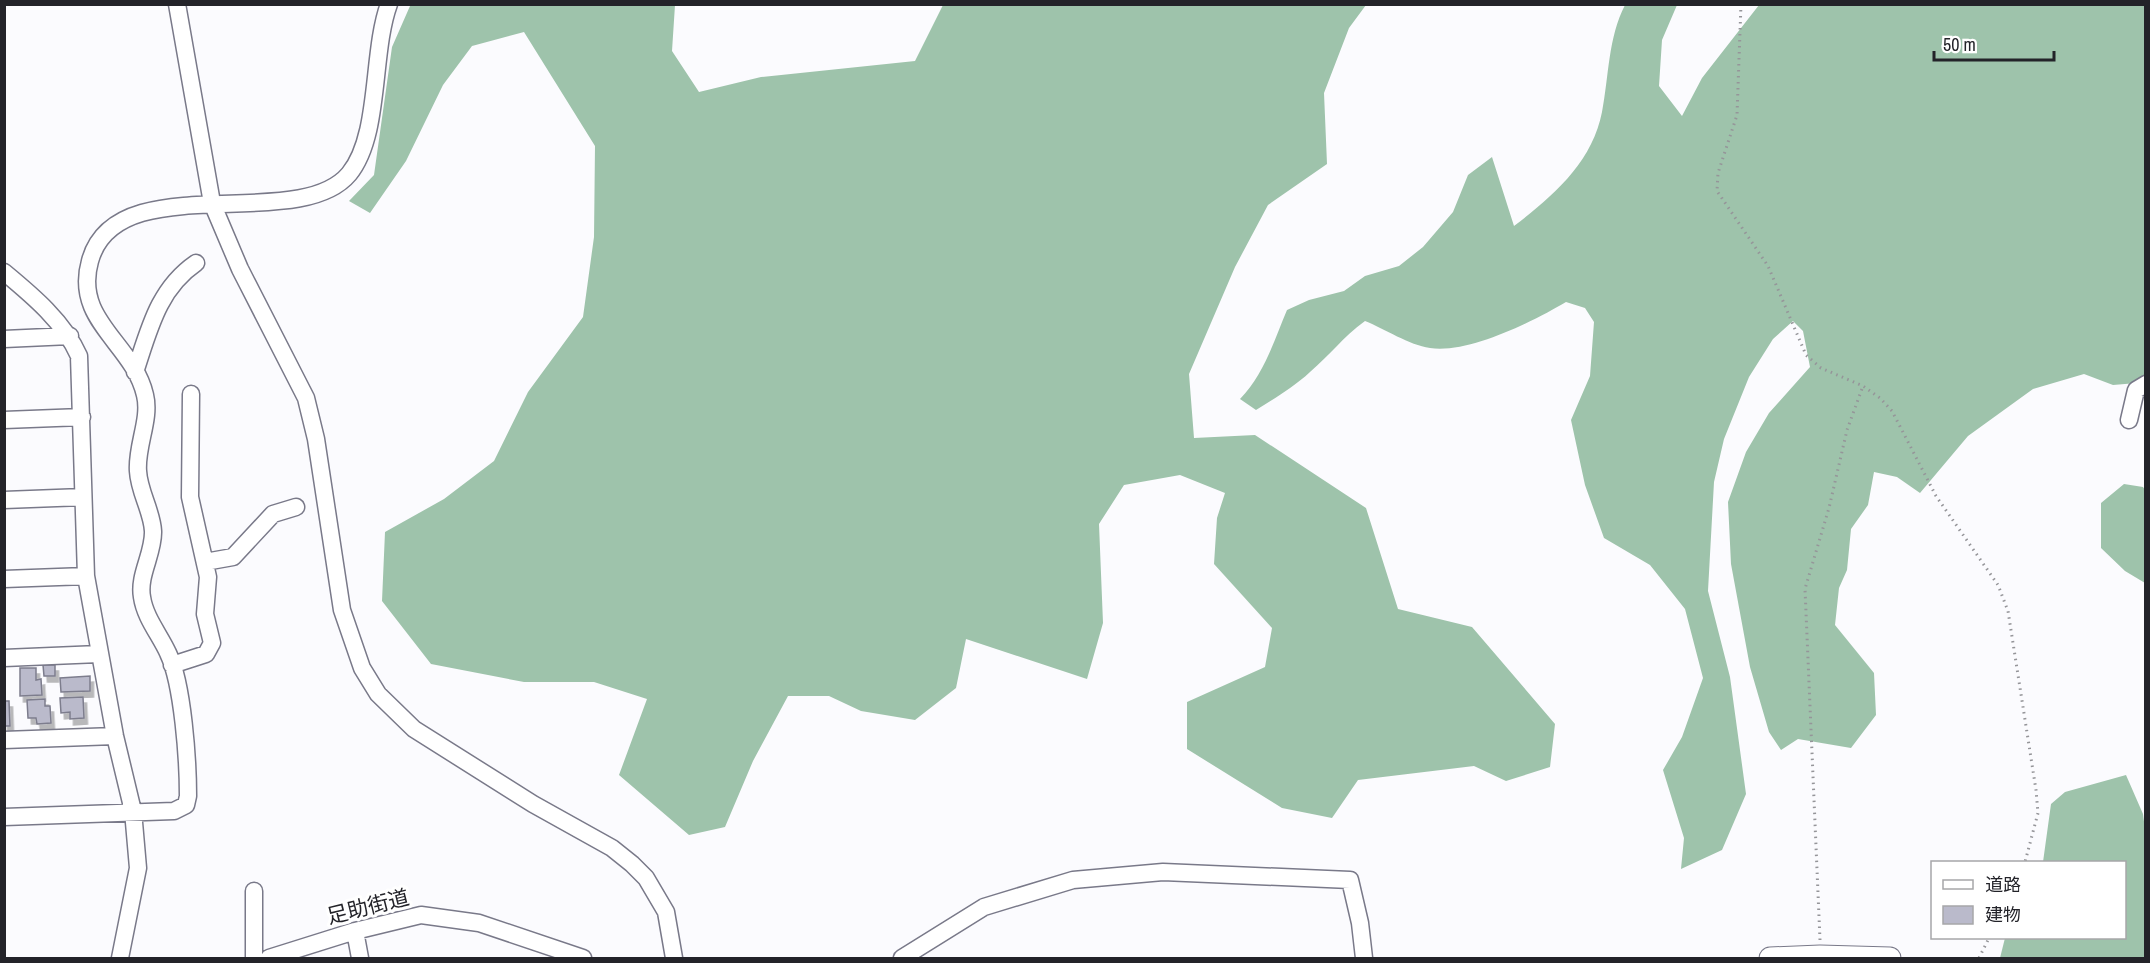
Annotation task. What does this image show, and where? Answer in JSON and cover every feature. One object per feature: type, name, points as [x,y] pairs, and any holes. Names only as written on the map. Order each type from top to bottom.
[{"type":"main road","points":[[1770,958],[1820,956],[1890,958]]},
{"type":"street","points":[[177,4],[212,203],[240,269],[306,398],[316,439],[342,610],[362,668],[378,694],[414,729],[533,804],[612,848],[632,864],[646,878],[666,912],[674,958]]},
{"type":"street","points":[[4,817],[174,811],[186,805],[188,782],[180,704],[172,665],[141,596],[153,531],[138,472],[146,408],[145,395],[135,372],[89,304],[86,286],[93,254],[109,232],[124,221],[166,208],[212,203],[271,202],[315,196],[334,188],[348,175],[361,157],[372,100],[381,27],[389,4]]},
{"type":"street","points":[[135,372],[152,319],[161,301],[181,274],[196,263]]},
{"type":"street","points":[[4,272],[28,292],[70,336],[79,356],[86,576],[115,736],[133,811],[138,868],[120,958]]},
{"type":"street","points":[[4,339],[70,336]]},
{"type":"street","points":[[2130,420],[2136,390],[2145,384]]},
{"type":"street","points":[[172,665],[206,654],[212,643],[205,614],[208,577],[190,496],[191,394]]},
{"type":"street","points":[[4,420],[82,417]]},
{"type":"street","points":[[4,500],[83,497]]},
{"type":"street","points":[[205,562],[233,557],[273,514],[296,507]]},
{"type":"street","points":[[4,579],[86,576]]},
{"type":"street","points":[[4,658],[99,654]]},
{"type":"street","points":[[4,740],[115,736]]},
{"type":"street","points":[[902,958],[984,907],[1073,880],[1163,872],[1350,880],[1360,923],[1364,958]]},
{"type":"street","points":[[254,891],[254,958]]},
{"type":"street","name":"足助街道","points":[[269,958],[355,931],[421,915],[479,923],[583,958]]},
{"type":"street","points":[[355,931],[360,958]]},
{"type":"path","points":[[1741,4],[1737,115],[1718,173],[1718,191],[1768,266],[1806,354],[1821,368],[1863,386],[1880,398],[1892,411],[1936,496],[1998,585],[2008,611],[2037,801],[2032,842],[2025,861]]},
{"type":"path","points":[[1820,956],[1805,589],[1829,508],[1846,430],[1863,386]]},
{"type":"path","points":[[1978,958],[1988,939]]},
{"type":"green space","points":[[675,5],[672,51],[699,92],[761,77],[915,61],[943,5],[1366,5],[1349,28],[1324,93],[1327,164],[1268,205],[1235,267],[1189,374],[1194,438],[1255,435],[1366,508],[1398,609],[1472,627],[1555,724],[1550,767],[1506,781],[1474,766],[1358,780],[1332,818],[1282,808],[1187,749],[1187,702],[1265,667],[1272,628],[1214,564],[1217,518],[1225,493],[1180,475],[1124,485],[1099,524],[1103,623],[1087,679],[966,639],[956,688],[915,720],[861,711],[829,696],[788,696],[753,761],[725,827],[689,835],[619,775],[647,699],[594,682],[524,682],[431,664],[382,601],[385,532],[444,499],[494,461],[528,392],[583,317],[594,237],[595,146],[524,32],[472,46],[443,85],[406,161],[370,213],[349,201],[374,175],[392,47],[410,6]]},
{"type":"green space","points":[[1625,5],[1677,5],[1662,40],[1659,86],[1682,116],[1702,78],[1759,5],[2145,5],[2145,378],[2137,383],[2113,385],[2084,374],[2033,389],[1968,436],[1920,493],[1897,477],[1874,472],[1868,505],[1851,529],[1847,570],[1839,588],[1835,625],[1874,673],[1876,715],[1851,748],[1798,739],[1781,750],[1769,732],[1750,667],[1731,564],[1728,502],[1746,452],[1769,413],[1810,367],[1803,331],[1793,321],[1773,339],[1749,377],[1724,439],[1714,482],[1708,591],[1730,677],[1746,794],[1722,850],[1681,869],[1684,838],[1663,770],[1682,737],[1703,678],[1685,609],[1650,565],[1604,538],[1585,485],[1571,420],[1590,376],[1594,322],[1585,308],[1566,302],[1500,334],[1463,346],[1445,349],[1414,344],[1365,321],[1304,377],[1256,410],[1240,399],[1262,368],[1287,310],[1309,300],[1344,291],[1365,276],[1399,266],[1423,247],[1453,212],[1468,175],[1492,157],[1514,226],[1543,203],[1569,177],[1590,147],[1597,130],[1602,112],[1612,44]]},
{"type":"green space","points":[[2124,484],[2143,487],[2145,490],[2145,583],[2125,571],[2101,548],[2101,503]]},
{"type":"green space","points":[[2126,775],[2143,814],[2145,829],[2145,958],[2000,958],[2005,939],[2126,939],[2126,861],[2043,861],[2051,804],[2065,792]]},
{"type":"building","points":[[43,665],[55,665],[55,676],[44,676]]},
{"type":"building","points":[[20,668],[36,668],[36,680],[41,679],[42,695],[20,696]]},
{"type":"building","points":[[90,676],[90,691],[61,692],[60,678]]},
{"type":"building","points":[[83,697],[84,718],[70,719],[70,712],[61,713],[60,698]]},
{"type":"building","points":[[45,699],[45,706],[50,706],[51,723],[37,724],[36,718],[28,718],[27,700]]},
{"type":"building","points":[[4,701],[9,701],[10,726],[4,726]]}]
